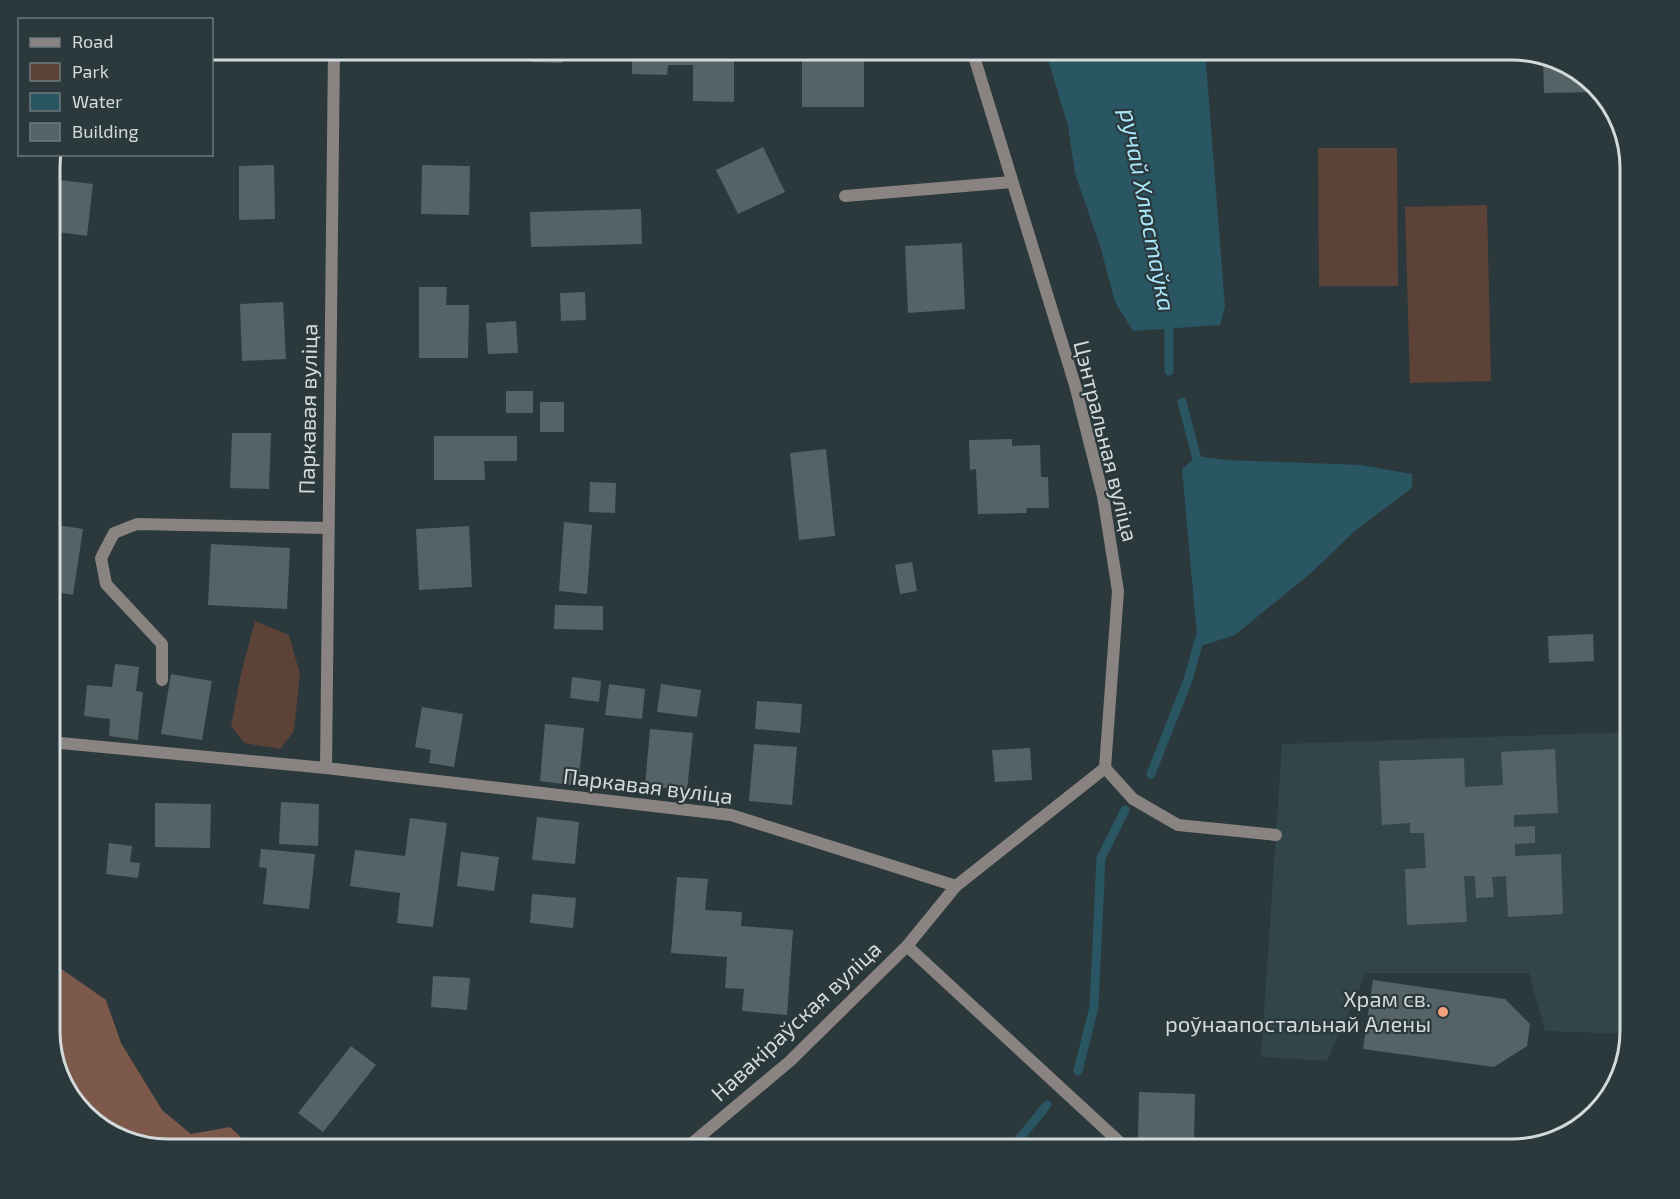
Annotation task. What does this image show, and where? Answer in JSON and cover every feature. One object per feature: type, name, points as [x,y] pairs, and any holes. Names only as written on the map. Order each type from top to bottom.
[{"type":"street","name":"Паркавая вуліца","points":[[326,768],[334,60]]},
{"type":"street","name":"Цэнтральная вуліца","points":[[975,60],[1075,385],[1103,496],[1118,591],[1105,768]]},
{"type":"street","points":[[845,196],[1012,182]]},
{"type":"street","points":[[162,680],[162,644],[106,584],[101,558],[114,533],[137,524],[328,528]]},
{"type":"street","name":"Паркавая вуліца","points":[[60,743],[326,768],[731,816],[956,886]]},
{"type":"street","points":[[1116,1139],[907,946],[956,886],[1105,768],[1133,799],[1178,825],[1276,835]]},
{"type":"street","name":"Навакіраўская вуліца","points":[[697,1139],[790,1061],[907,946]]},
{"type":"shaded area","points":[[1620,732],[1620,1034],[1545,1031],[1529,973],[1366,973],[1327,1061],[1261,1057],[1282,744]]},
{"type":"shaded area","points":[[60,968],[106,1000],[121,1043],[162,1110],[191,1134],[230,1127],[243,1139],[147,1137],[120,1128],[102,1117],[82,1097],[74,1085],[64,1059],[60,1038]]},
{"type":"green space","points":[[1318,148],[1397,148],[1398,286],[1319,286]]},
{"type":"green space","points":[[1487,205],[1491,381],[1410,383],[1405,207]]},
{"type":"green space","points":[[255,621],[289,635],[300,674],[294,731],[280,749],[244,743],[231,726],[241,674]]},
{"type":"water","points":[[1048,60],[1206,60],[1225,307],[1220,325],[1133,331],[1115,302],[1101,249],[1075,173],[1068,126]]},
{"type":"water","points":[[1197,456],[1227,460],[1361,465],[1412,474],[1412,488],[1356,530],[1311,573],[1235,635],[1198,647],[1182,469]]},
{"type":"building","points":[[532,60],[562,60],[562,63],[532,62]]},
{"type":"building","points":[[632,60],[734,60],[734,102],[693,101],[693,65],[668,65],[667,75],[632,74]]},
{"type":"building","points":[[802,60],[864,60],[864,107],[802,107]]},
{"type":"building","points":[[1543,65],[1572,78],[1588,92],[1544,93]]},
{"type":"building","points":[[763,147],[785,192],[738,214],[716,170]]},
{"type":"building","points":[[274,165],[275,219],[239,220],[239,166]]},
{"type":"building","points":[[422,165],[470,166],[469,215],[421,214]]},
{"type":"building","points":[[60,180],[93,184],[87,236],[60,232]]},
{"type":"building","points":[[641,209],[642,244],[531,247],[530,212]]},
{"type":"building","points":[[962,243],[965,309],[908,313],[905,246]]},
{"type":"building","points":[[419,287],[447,287],[446,305],[469,305],[468,358],[419,358]]},
{"type":"building","points":[[585,292],[586,320],[561,321],[560,293]]},
{"type":"building","points":[[283,302],[286,359],[242,361],[240,304]]},
{"type":"building","points":[[516,321],[518,353],[488,354],[486,323]]},
{"type":"building","points":[[506,391],[533,391],[533,413],[506,413]]},
{"type":"building","points":[[540,402],[564,402],[564,432],[540,432]]},
{"type":"building","points":[[232,433],[271,433],[269,489],[230,488]]},
{"type":"building","points":[[434,436],[517,436],[517,461],[484,461],[485,480],[434,480]]},
{"type":"building","points":[[1012,439],[1012,446],[1040,445],[1041,477],[1048,477],[1049,508],[1026,508],[1027,513],[978,514],[976,469],[970,470],[969,440]]},
{"type":"building","points":[[826,449],[835,536],[799,540],[790,453]]},
{"type":"building","points":[[590,482],[616,483],[615,513],[589,512]]},
{"type":"building","points":[[564,522],[592,525],[587,594],[559,591]]},
{"type":"building","points":[[60,525],[83,529],[73,595],[60,593]]},
{"type":"building","points":[[469,526],[472,587],[419,590],[416,529]]},
{"type":"building","points":[[211,544],[290,548],[287,609],[208,605]]},
{"type":"building","points":[[912,562],[917,591],[900,594],[895,565]]},
{"type":"building","points":[[555,605],[603,606],[603,630],[554,629]]},
{"type":"building","points":[[1593,634],[1594,661],[1549,663],[1548,636]]},
{"type":"building","points":[[115,664],[139,667],[136,691],[143,692],[138,740],[109,736],[110,719],[84,716],[87,685],[112,687]]},
{"type":"building","points":[[171,674],[212,681],[202,740],[161,734]]},
{"type":"building","points":[[572,677],[601,681],[599,702],[570,698]]},
{"type":"building","points":[[609,684],[645,689],[642,719],[605,715]]},
{"type":"building","points":[[661,684],[701,690],[697,717],[657,712]]},
{"type":"building","points":[[757,701],[802,704],[800,733],[755,729]]},
{"type":"building","points":[[422,707],[463,714],[454,767],[429,763],[431,750],[415,747]]},
{"type":"building","points":[[545,724],[584,728],[578,786],[540,781]]},
{"type":"building","points":[[650,729],[693,733],[687,790],[645,786]]},
{"type":"building","points":[[754,744],[797,747],[792,805],[749,801]]},
{"type":"building","points":[[1030,748],[1032,780],[995,782],[992,750]]},
{"type":"building","points":[[1555,749],[1558,813],[1514,815],[1514,827],[1535,826],[1535,843],[1515,844],[1515,856],[1561,854],[1563,914],[1508,917],[1506,876],[1492,877],[1494,897],[1476,898],[1475,876],[1464,876],[1467,922],[1407,925],[1405,869],[1426,868],[1424,833],[1410,833],[1410,823],[1382,825],[1379,761],[1464,758],[1465,787],[1503,785],[1501,752]]},
{"type":"building","points":[[281,802],[319,804],[318,846],[279,844]]},
{"type":"building","points":[[155,803],[211,804],[210,848],[155,847]]},
{"type":"building","points":[[537,817],[579,822],[575,864],[532,860]]},
{"type":"building","points":[[410,818],[447,823],[433,927],[397,923],[400,893],[350,886],[355,850],[405,856]]},
{"type":"building","points":[[109,843],[132,846],[130,862],[140,863],[138,878],[106,874]]},
{"type":"building","points":[[261,849],[315,854],[309,909],[263,904],[267,868],[259,867]]},
{"type":"building","points":[[461,852],[499,857],[494,891],[457,886]]},
{"type":"building","points":[[677,877],[708,879],[705,910],[742,912],[741,926],[793,930],[787,1015],[742,1011],[744,989],[725,988],[727,957],[671,953]]},
{"type":"building","points":[[532,894],[576,898],[573,928],[530,923]]},
{"type":"building","points":[[433,976],[470,978],[467,1010],[431,1007]]},
{"type":"building","name":"Храм св. роўнаапостальнай Алены","points":[[1373,980],[1505,999],[1530,1024],[1527,1046],[1494,1067],[1363,1049]]},
{"type":"building","points":[[351,1046],[376,1065],[323,1132],[298,1113]]},
{"type":"building","points":[[1139,1092],[1195,1094],[1194,1139],[1138,1138]]},
{"type":"waterway","name":"ручай Хлюстаўка","points":[[1169,317],[1169,371]]},
{"type":"waterway","name":"ручай Хлюстаўка","points":[[1182,402],[1199,467]]},
{"type":"waterway","name":"ручай Хлюстаўка","points":[[1151,774],[1188,680],[1200,637]]},
{"type":"waterway","name":"ручай Хлюстаўка","points":[[1078,1071],[1094,1007],[1101,858],[1125,810]]},
{"type":"waterway","name":"ручай Хлюстаўка","points":[[1019,1139],[1047,1105]]},
{"type":"place","name":"Храм св. роўнаапостальнай Алены","points":[[1443,1012]]}]
